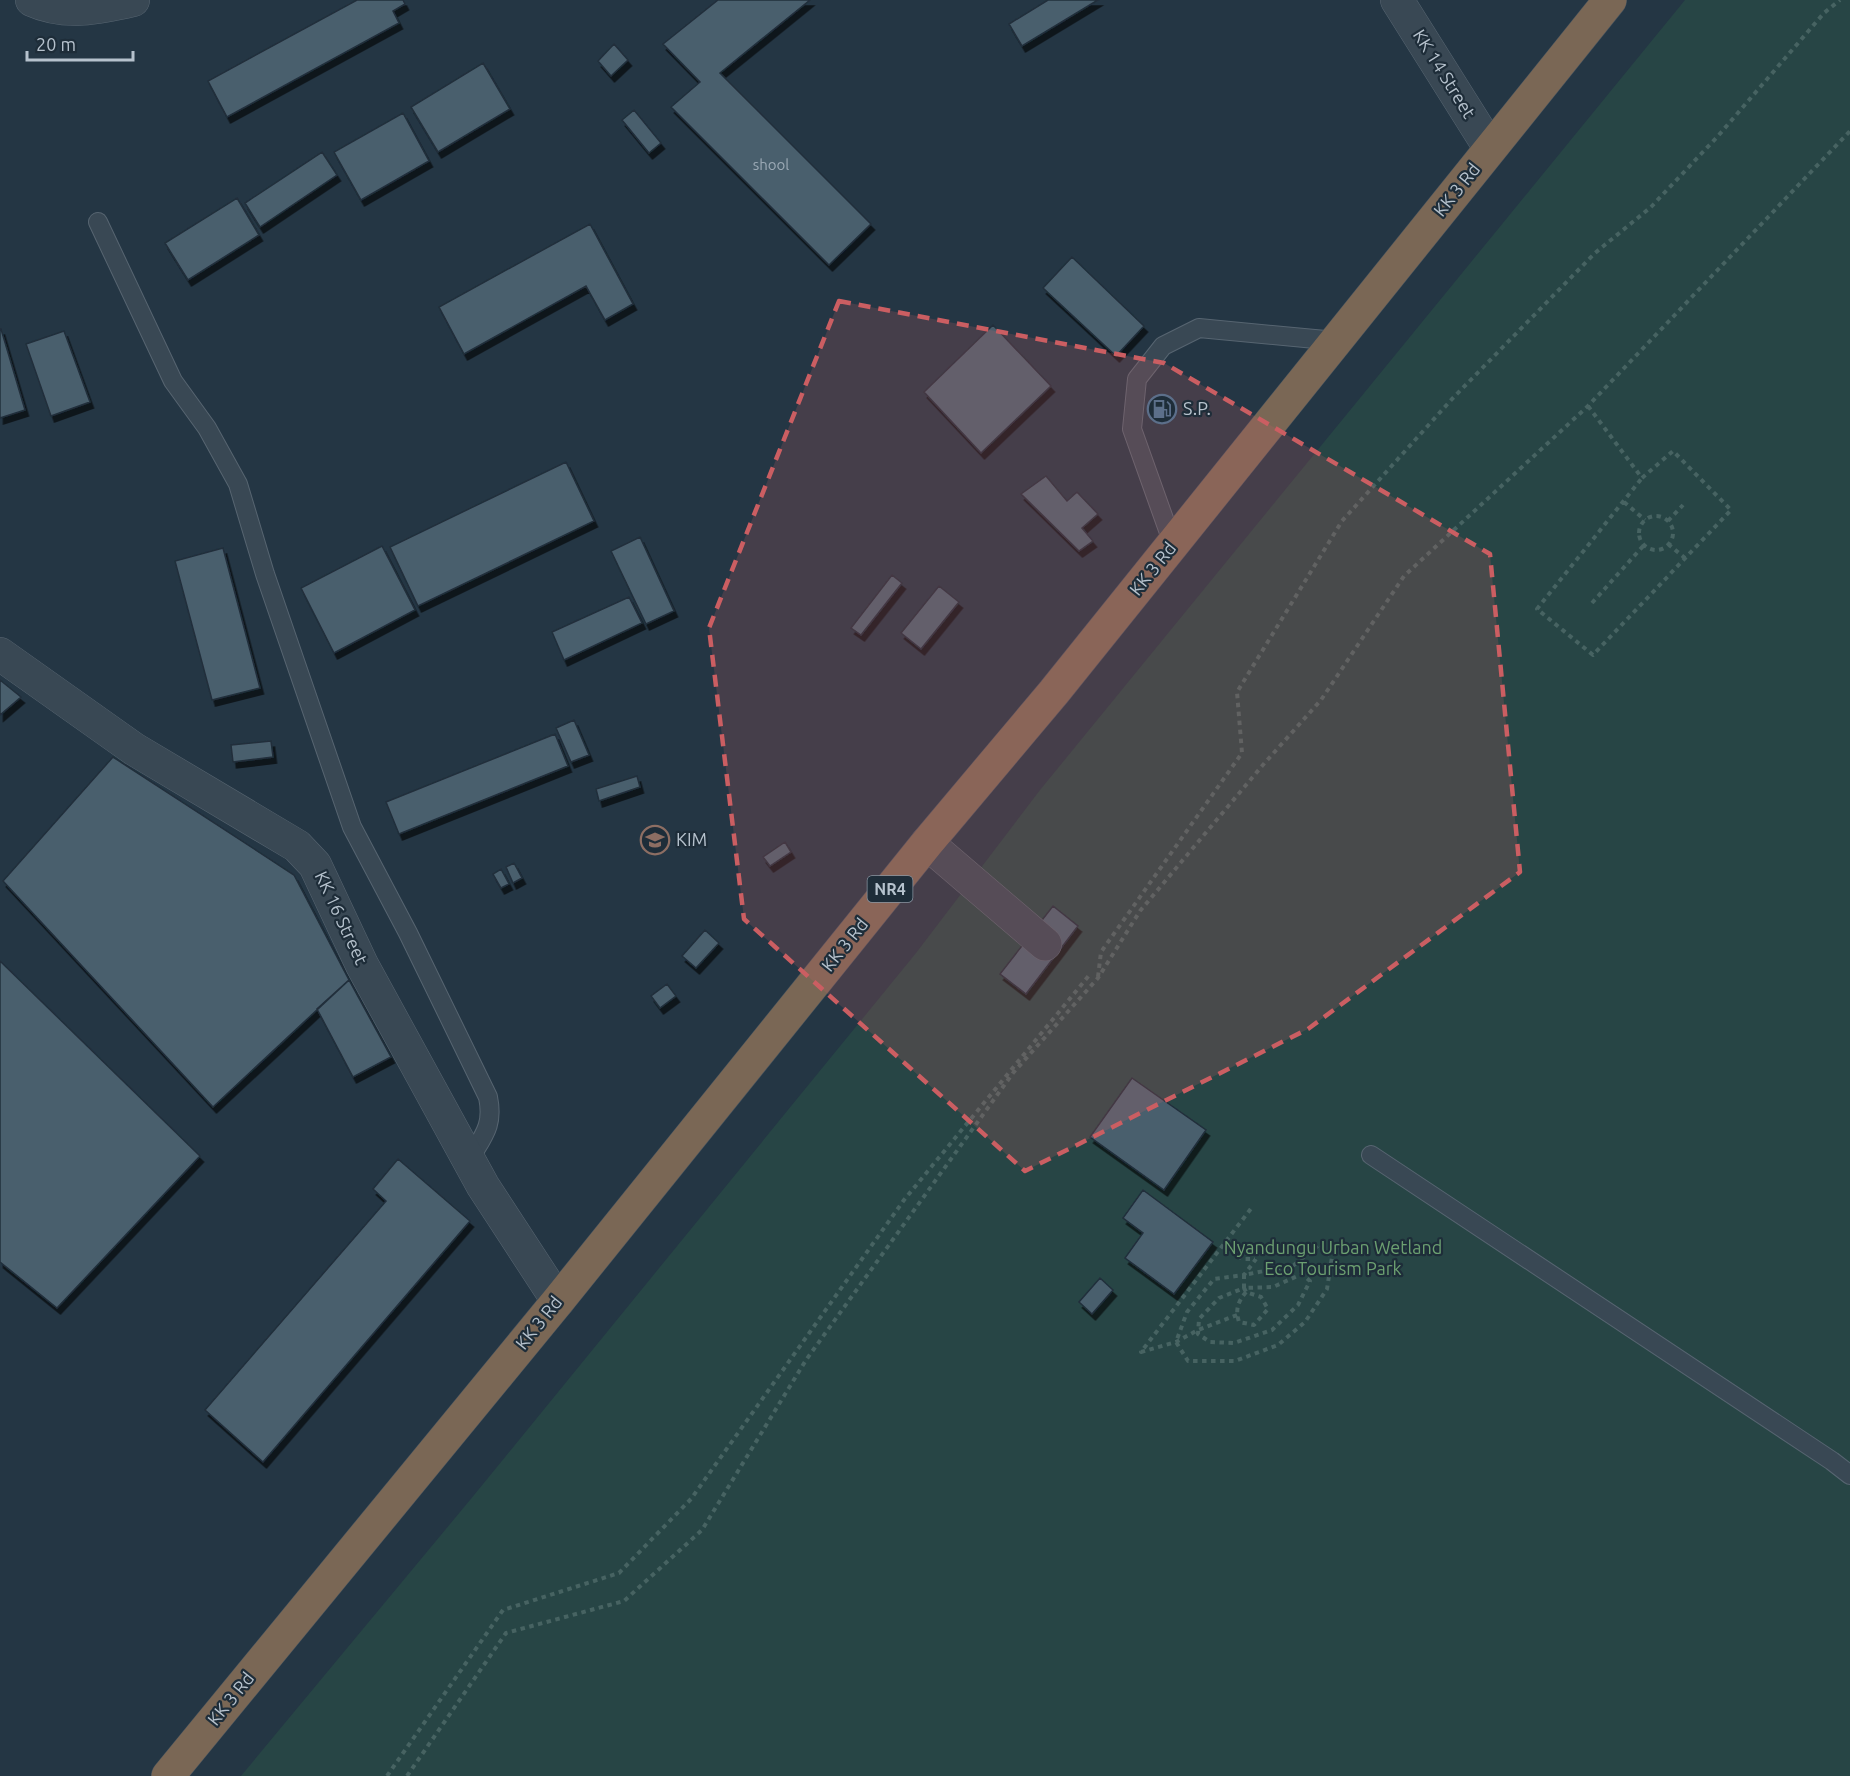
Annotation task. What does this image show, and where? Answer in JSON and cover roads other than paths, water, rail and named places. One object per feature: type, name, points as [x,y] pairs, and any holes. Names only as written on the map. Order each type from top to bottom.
[{"type":"highway","name":"KK 3 Rd","points":[[168,1776],[558,1301],[927,843],[1054,692],[1610,0]]},
{"type":"street","points":[[32,0],[70,10],[102,8],[133,0]]},
{"type":"street","name":"KK 14 Street","points":[[1397,0],[1490,148]]},
{"type":"street","name":"KK 16 Street","points":[[0,654],[134,749],[297,846],[315,865],[362,965],[483,1186],[558,1301]]},
{"type":"street","points":[[927,843],[1045,944]]},
{"type":"lane","points":[[98,222],[173,381],[207,428],[238,484],[266,574],[352,827],[408,933],[488,1097],[491,1113],[488,1127],[469,1160]]},
{"type":"lane","points":[[1173,544],[1132,429],[1137,379],[1164,346],[1199,328],[1336,341]]},
{"type":"lane","points":[[1371,1155],[1850,1474]]},
{"type":"place","name":"S.P.","points":[[1162,409]]},
{"type":"place","name":"KIM","points":[[655,840]]},
{"type":"park label","name":"Nyandungu Urban Wetland Eco Tourism Park","points":[[1333,1258]]}]
